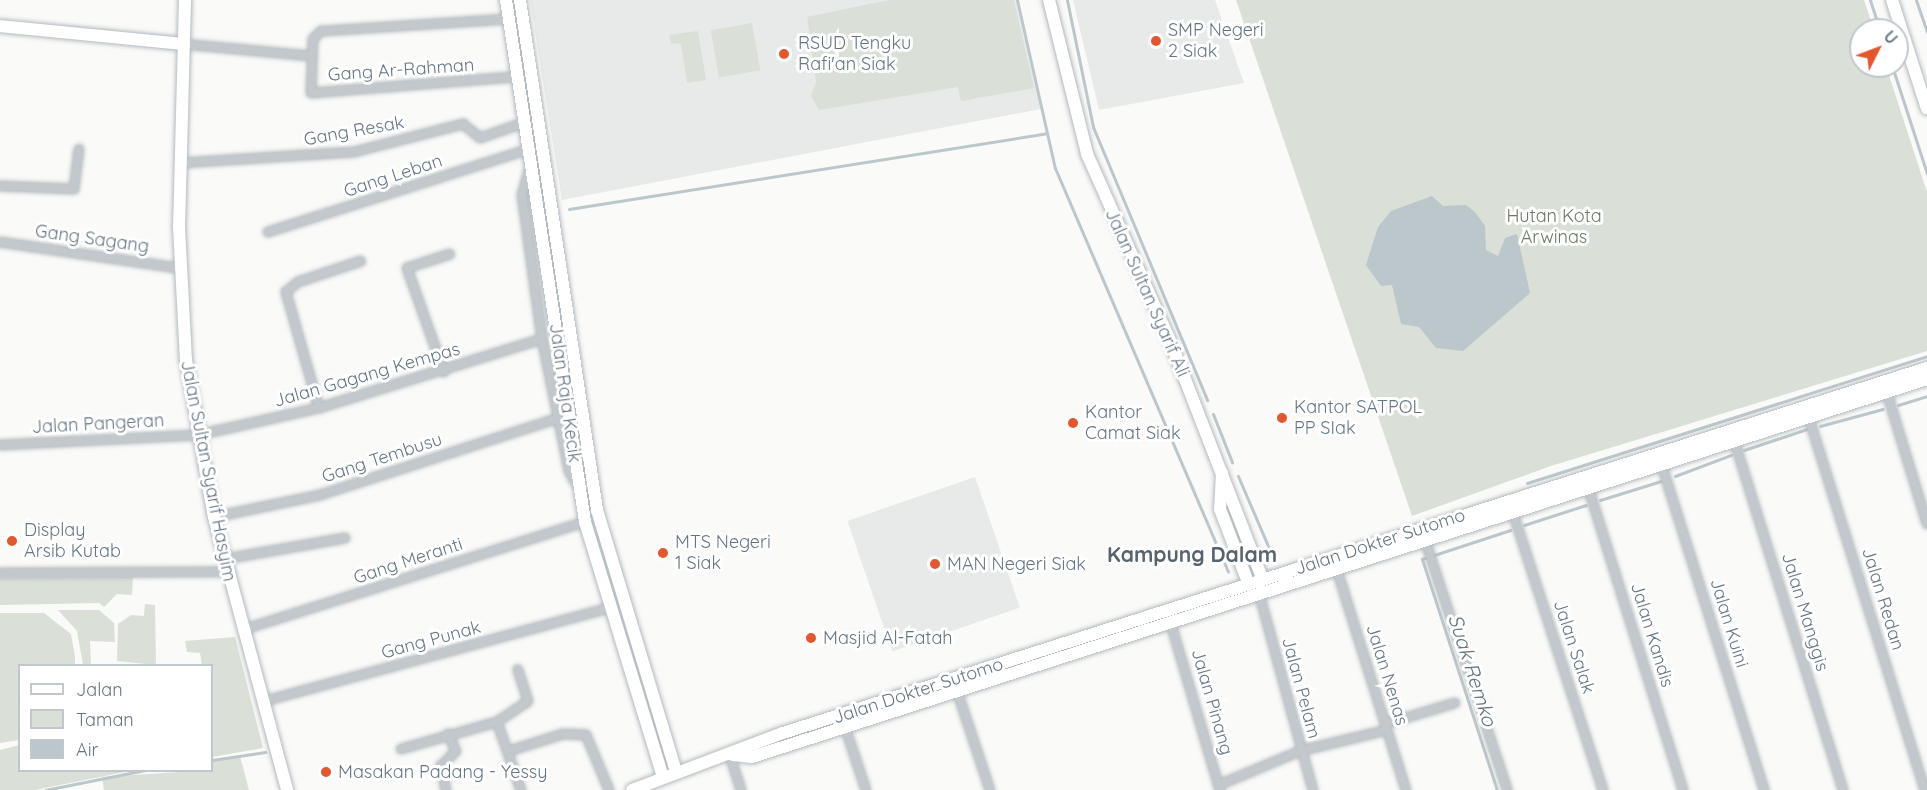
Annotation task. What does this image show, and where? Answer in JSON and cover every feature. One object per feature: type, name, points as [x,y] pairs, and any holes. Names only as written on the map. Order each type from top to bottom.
[{"type":"main road","name":"Jalan Sultan Syarif Hasyim","points":[[185,0],[182,44],[179,268],[198,435],[214,517],[242,630],[287,790]]},
{"type":"main road","name":"Jalan Raja Kecik","points":[[506,0],[527,150],[586,486],[663,777]]},
{"type":"main road","name":"Jalan Raja Kecik","points":[[520,0],[586,486],[585,522],[609,608],[635,665],[676,772]]},
{"type":"main road","name":"Jalan Sultan Syarif Ali","points":[[1049,0],[1086,154],[1222,472],[1263,580]]},
{"type":"main road","points":[[1892,0],[1927,109]]},
{"type":"main road","points":[[0,26],[182,44]]},
{"type":"main road","name":"Jalan Dokter Sutomo","points":[[632,790],[676,772],[732,756],[752,757],[843,721],[1263,580],[1927,368]]},
{"type":"main road","name":"Jalan Dokter Sutomo","points":[[843,721],[957,691],[1337,570],[1428,550],[1513,513],[1927,379]]},
{"type":"main road","points":[[1222,472],[1220,509],[1249,585]]},
{"type":"main road","points":[[1542,490],[1546,503]]},
{"type":"street","points":[[311,56],[313,39],[321,31],[509,19]]},
{"type":"street","name":"Gang Ar-Rahman","points":[[182,44],[311,56],[311,93],[516,77]]},
{"type":"street","name":"Gang Resak","points":[[180,163],[354,152],[463,124],[480,138],[523,123]]},
{"type":"street","points":[[0,186],[74,189],[79,149]]},
{"type":"street","name":"Gang Leban","points":[[268,232],[527,150]]},
{"type":"street","points":[[530,167],[522,195],[542,339],[569,471],[586,486]]},
{"type":"street","name":"Gang Sagang","points":[[0,242],[179,268]]},
{"type":"street","points":[[444,372],[407,268],[450,254]]},
{"type":"street","points":[[319,408],[286,292],[298,282],[361,261]]},
{"type":"street","name":"Jalan Gagang Kempas","points":[[198,435],[319,408],[444,372],[542,339]]},
{"type":"street","points":[[1887,393],[1927,524]]},
{"type":"street","name":"Gang Tembusu","points":[[214,517],[320,495],[558,418]]},
{"type":"street","name":"Jalan Redan","points":[[1809,418],[1925,790]]},
{"type":"street","name":"Jalan Pangeran","points":[[0,445],[198,435]]},
{"type":"street","name":"Jalan Manggis","points":[[1735,443],[1843,790]]},
{"type":"street","name":"Jalan Kuini","points":[[1662,466],[1764,790]]},
{"type":"street","name":"Jalan Kandis","points":[[1589,490],[1683,790]]},
{"type":"street","name":"Jalan Salak","points":[[1513,513],[1603,790]]},
{"type":"street","name":"Gang Meranti","points":[[242,630],[585,522]]},
{"type":"street","points":[[0,573],[226,566],[345,538]]},
{"type":"street","points":[[1428,550],[1507,790]]},
{"type":"street","name":"Jalan Nenas","points":[[1337,570],[1406,790]]},
{"type":"street","points":[[1249,585],[1259,593],[1263,580]]},
{"type":"street","name":"Jalan Pelam","points":[[1259,593],[1312,790]]},
{"type":"street","name":"Gang Punak","points":[[261,702],[609,608]]},
{"type":"street","name":"Jalan Pinang","points":[[1171,624],[1219,787]]},
{"type":"street","points":[[401,749],[497,722],[528,701],[518,670]]},
{"type":"street","points":[[957,691],[990,790]]},
{"type":"street","points":[[1219,787],[1300,751],[1386,727],[1455,704]]},
{"type":"street","points":[[843,721],[866,790]]},
{"type":"street","points":[[497,722],[521,790]]},
{"type":"street","points":[[446,790],[441,766],[456,751],[448,734]]},
{"type":"street","points":[[509,751],[563,734],[586,735],[609,790]]},
{"type":"street","points":[[732,756],[741,790]]},
{"type":"shaded area","name":"RSUD Tengku Rafi'an Siak","points":[[530,0],[1016,0],[1041,109],[562,200]]},
{"type":"shaded area","name":"SMP Negeri 2 Siak","points":[[1073,0],[1215,0],[1244,83],[1099,110]]},
{"type":"shaded area","name":"MAN Negeri Siak","points":[[975,477],[1020,607],[892,651],[847,521]]},
{"type":"green space","points":[[889,0],[1014,0],[1034,88],[961,101],[958,87],[819,110],[811,96],[816,82],[807,17]]},
{"type":"green space","name":"Hutan Kota Arwinas","points":[[1236,0],[1864,0],[1870,18],[1849,18],[1849,78],[1890,78],[1927,192],[1927,351],[1551,466],[1412,516]]},
{"type":"green space","points":[[752,23],[760,70],[719,78],[711,30]]},
{"type":"green space","points":[[698,31],[706,80],[687,83],[681,43],[671,44],[669,35]]},
{"type":"green space","points":[[133,577],[132,595],[117,594],[104,607],[99,603],[0,605],[0,578]]},
{"type":"green space","points":[[145,604],[155,605],[156,664],[117,661],[118,624],[131,615],[144,616]]},
{"type":"green space","points":[[58,610],[99,610],[114,623],[115,642],[90,641],[91,664],[83,664],[77,631]]},
{"type":"green space","points":[[0,613],[44,613],[71,634],[75,664],[18,664],[18,740],[0,743]]},
{"type":"green space","points":[[235,637],[263,748],[213,757],[213,664],[202,664],[200,653],[187,652],[185,641]]},
{"type":"green space","points":[[18,745],[18,772],[125,772],[35,790],[0,790],[0,750]]},
{"type":"green space","points":[[240,756],[249,790],[104,790],[102,777],[213,772],[213,760]]},
{"type":"water","points":[[1432,196],[1443,206],[1466,205],[1475,212],[1485,226],[1486,250],[1498,256],[1505,238],[1517,234],[1530,293],[1463,351],[1436,348],[1419,327],[1401,324],[1392,285],[1381,286],[1366,265],[1378,227],[1391,211]]},
{"type":"waterway","points":[[1017,0],[1055,168],[1228,571]]},
{"type":"waterway","points":[[1067,0],[1093,127],[1207,400]]},
{"type":"waterway","points":[[1870,0],[1876,18]]},
{"type":"waterway","points":[[1916,0],[1927,32]]},
{"type":"waterway","points":[[1896,78],[1927,174]]},
{"type":"waterway","points":[[569,209],[1045,134]]},
{"type":"waterway","points":[[1527,483],[1927,356]]},
{"type":"waterway","points":[[1898,405],[1927,396]]},
{"type":"waterway","points":[[1820,426],[1883,409]]},
{"type":"waterway","points":[[1213,414],[1232,462]]},
{"type":"waterway","points":[[1744,450],[1807,429]]},
{"type":"waterway","points":[[1675,476],[1731,455]]},
{"type":"waterway","points":[[1238,476],[1271,553]]},
{"type":"waterway","points":[[1600,500],[1661,481]]},
{"type":"waterway","points":[[1524,525],[1586,505]]},
{"type":"waterway","name":"Suak Remko","points":[[1497,790],[1422,559],[1510,530]]},
{"type":"waterway","points":[[213,760],[265,752]]},
{"type":"waterway","points":[[45,790],[135,772]]},
{"type":"place","name":"SMP Negeri 2 Siak","points":[[1156,41]]},
{"type":"place","name":"RSUD Tengku Rafi'an Siak","points":[[784,54]]},
{"type":"place","name":"Kantor SATPOL PP SIak","points":[[1282,418]]},
{"type":"place","name":"Kantor Camat Siak","points":[[1073,423]]},
{"type":"place","name":"Display Arsib Kutab","points":[[12,541]]},
{"type":"place","name":"MTS Negeri 1 Siak","points":[[663,553]]},
{"type":"place","name":"MAN Negeri Siak","points":[[935,564]]},
{"type":"place","name":"Masjid Al-Fatah","points":[[811,638]]},
{"type":"place","name":"Masakan Padang - Yessy","points":[[326,772]]},
{"type":"district","name":"Kampung Dalam","points":[[1192,554]]}]
